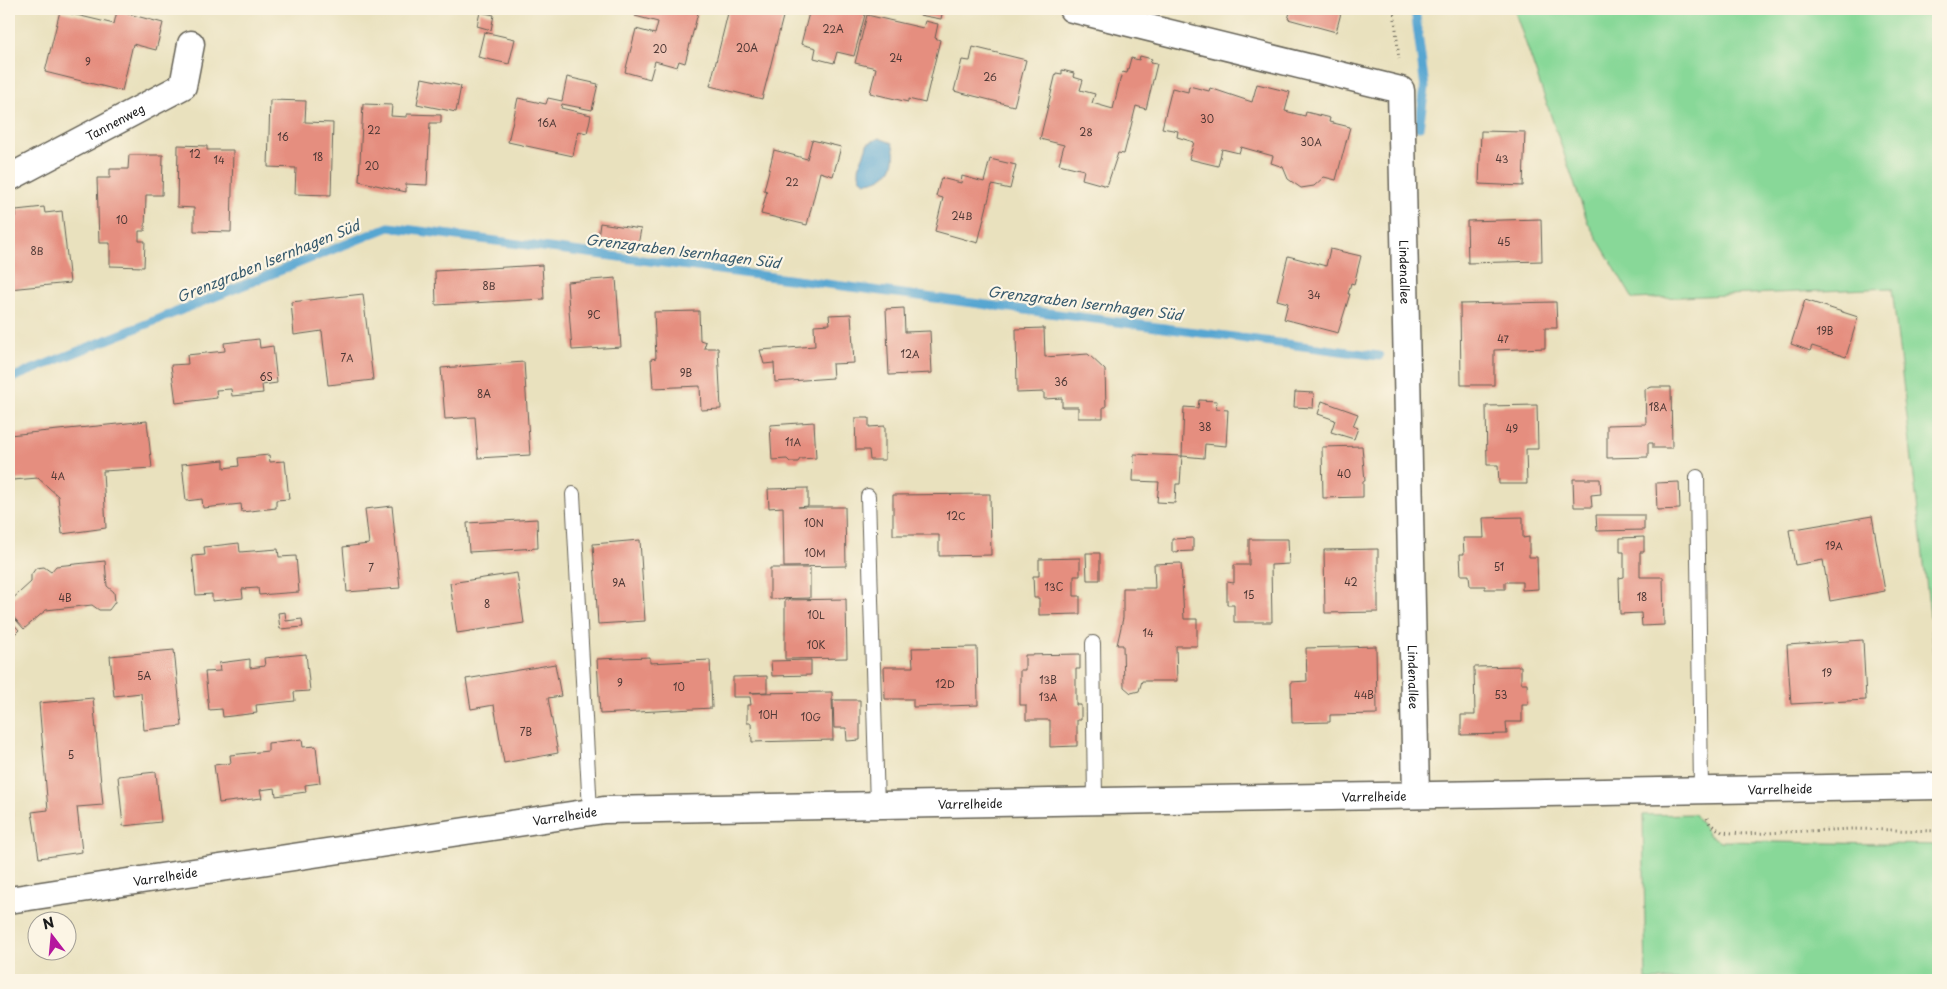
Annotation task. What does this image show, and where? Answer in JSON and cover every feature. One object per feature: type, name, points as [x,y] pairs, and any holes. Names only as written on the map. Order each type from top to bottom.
[{"type":"street","points":[[1072,9],[1401,90]]},
{"type":"street","name":"Tannenweg","points":[[9,178],[183,86],[191,44]]},
{"type":"street","name":"Lindenallee","points":[[1401,90],[1416,795]]},
{"type":"street","name":"Varrelheide","points":[[9,900],[590,811],[1938,786]]},
{"type":"lane","points":[[1697,477],[1701,790]]},
{"type":"lane","points":[[573,494],[590,811]]},
{"type":"lane","points":[[868,496],[877,806]]},
{"type":"lane","points":[[1093,643],[1095,802]]},
{"type":"path","points":[[1394,9],[1401,90]]},
{"type":"path","points":[[1701,790],[1704,814],[1710,824],[1722,832],[1743,834],[1851,829],[1938,831]]},
{"type":"green space","points":[[1514,9],[1938,9],[1938,684],[1892,288],[1633,299],[1588,223]]},
{"type":"green space","points":[[1695,814],[1709,835],[1720,841],[1938,845],[1938,980],[1646,980],[1643,815]]},
{"type":"water","points":[[879,138],[892,143],[894,151],[893,165],[880,179],[865,182],[860,178],[860,165],[867,144]]},
{"type":"building","points":[[637,9],[699,9],[685,63],[679,61],[677,67],[655,61],[650,79],[625,72],[636,29],[655,34],[658,22],[635,16]]},
{"type":"building","points":[[729,9],[785,9],[762,99],[710,86]]},
{"type":"building","points":[[810,9],[856,9],[866,11],[854,56],[837,52],[834,63],[814,58],[816,48],[801,44]]},
{"type":"building","points":[[920,9],[943,9],[941,19],[919,15]]},
{"type":"building","points":[[1291,9],[1342,9],[1336,32],[1288,19]]},
{"type":"building","points":[[60,11],[114,24],[117,11],[163,23],[156,50],[133,44],[122,91],[45,72]]},
{"type":"building","points":[[480,12],[494,15],[491,30],[477,26]]},
{"type":"building","points":[[867,15],[923,28],[925,21],[938,24],[935,38],[940,40],[925,103],[908,99],[908,102],[870,93],[876,68],[855,63]]},
{"type":"building","points":[[484,32],[515,39],[509,64],[478,57]]},
{"type":"building","points":[[973,47],[1026,60],[1014,106],[954,91],[962,60],[970,61]]},
{"type":"building","points":[[1140,56],[1152,59],[1150,63],[1157,64],[1146,109],[1136,106],[1124,154],[1118,153],[1107,186],[1082,179],[1084,170],[1059,164],[1064,145],[1040,139],[1056,73],[1062,74],[1062,70],[1074,73],[1073,77],[1083,80],[1080,90],[1095,94],[1092,103],[1113,109],[1122,72],[1127,73],[1131,58],[1139,60]]},
{"type":"building","points":[[567,77],[598,84],[592,110],[562,104],[561,108],[591,115],[587,133],[578,131],[573,156],[508,142],[518,98],[546,104],[548,98],[562,101]]},
{"type":"building","points":[[422,78],[461,86],[456,112],[417,104]]},
{"type":"building","points":[[1257,84],[1290,92],[1285,111],[1305,116],[1306,112],[1330,118],[1329,122],[1350,127],[1336,180],[1324,177],[1314,186],[1301,188],[1288,179],[1283,167],[1271,163],[1273,156],[1241,147],[1239,153],[1222,149],[1218,166],[1189,159],[1194,142],[1177,137],[1178,131],[1162,128],[1172,88],[1188,92],[1189,86],[1209,91],[1210,88],[1252,102]]},
{"type":"building","points":[[270,100],[306,101],[305,122],[333,123],[331,195],[295,194],[296,168],[268,167]]},
{"type":"building","points":[[363,104],[392,105],[391,116],[407,117],[407,114],[441,115],[441,123],[430,123],[427,185],[406,184],[406,192],[359,181]]},
{"type":"building","points":[[1481,131],[1525,132],[1523,186],[1479,184]]},
{"type":"building","points":[[812,140],[841,147],[833,176],[820,172],[807,225],[761,214],[767,191],[764,190],[774,150],[807,159]]},
{"type":"building","points":[[178,145],[207,146],[207,150],[233,150],[231,232],[194,231],[194,208],[177,207]]},
{"type":"building","points":[[129,155],[163,155],[162,195],[146,195],[145,231],[139,231],[139,241],[145,241],[144,267],[110,266],[110,243],[99,243],[97,178],[110,178],[110,169],[128,169]]},
{"type":"building","points":[[990,159],[1016,165],[1010,189],[992,185],[978,243],[935,231],[943,198],[936,196],[941,178],[961,183],[962,176],[984,182]]},
{"type":"building","points":[[44,207],[45,213],[62,211],[70,283],[9,289],[9,216],[16,216],[16,210]]},
{"type":"building","points":[[1541,219],[1542,261],[1468,263],[1467,221]]},
{"type":"building","points":[[600,223],[641,229],[638,245],[598,239]]},
{"type":"building","points":[[1330,249],[1361,256],[1354,284],[1351,283],[1348,294],[1350,294],[1338,333],[1284,319],[1288,303],[1277,300],[1288,256],[1326,266]]},
{"type":"building","points":[[542,265],[544,299],[436,305],[435,271]]},
{"type":"building","points":[[616,278],[621,347],[572,350],[567,282]]},
{"type":"building","points":[[363,294],[373,380],[328,385],[322,331],[294,335],[291,302]]},
{"type":"building","points":[[1805,300],[1858,317],[1846,357],[1812,346],[1810,351],[1791,344]]},
{"type":"building","points":[[1556,302],[1557,328],[1545,328],[1545,348],[1494,350],[1494,385],[1461,385],[1460,304]]},
{"type":"building","points":[[904,308],[905,332],[930,331],[932,373],[889,375],[886,309]]},
{"type":"building","points":[[699,311],[700,340],[706,342],[704,348],[718,348],[721,409],[701,410],[700,386],[653,388],[651,359],[656,358],[654,312]]},
{"type":"building","points":[[851,314],[854,363],[832,364],[833,378],[775,382],[774,363],[764,364],[760,350],[815,346],[814,325],[830,324],[829,315]]},
{"type":"building","points":[[1044,328],[1045,357],[1088,354],[1105,370],[1106,407],[1103,407],[1103,418],[1078,418],[1078,407],[1062,407],[1062,398],[1044,399],[1044,392],[1017,393],[1016,329]]},
{"type":"building","points":[[259,339],[260,348],[273,346],[277,383],[262,385],[263,393],[232,396],[231,389],[216,390],[217,398],[176,403],[171,365],[188,364],[187,355],[225,351],[224,343]]},
{"type":"building","points":[[524,362],[530,455],[478,458],[475,417],[445,419],[441,368]]},
{"type":"building","points":[[1671,387],[1672,448],[1653,448],[1653,443],[1648,443],[1648,457],[1607,458],[1607,425],[1646,424],[1645,389]]},
{"type":"building","points":[[1295,392],[1314,393],[1313,408],[1294,407]]},
{"type":"building","points":[[1199,400],[1217,401],[1216,409],[1228,410],[1226,446],[1205,444],[1204,458],[1182,456],[1184,407],[1198,408]]},
{"type":"building","points":[[1322,401],[1358,414],[1353,426],[1358,428],[1354,439],[1331,432],[1335,420],[1318,414]]},
{"type":"building","points":[[1537,405],[1538,449],[1526,449],[1527,484],[1499,484],[1498,465],[1487,465],[1486,406]]},
{"type":"building","points":[[855,418],[869,418],[869,427],[885,426],[885,460],[870,460],[869,450],[856,450]]},
{"type":"building","points":[[147,421],[152,468],[103,471],[106,528],[62,534],[58,496],[38,478],[13,480],[9,435]]},
{"type":"building","points":[[814,422],[816,458],[800,459],[798,462],[790,462],[787,459],[772,460],[770,425]]},
{"type":"building","points":[[1362,446],[1365,481],[1363,481],[1363,497],[1323,498],[1322,447]]},
{"type":"building","points":[[1134,454],[1182,456],[1180,484],[1176,484],[1175,503],[1157,502],[1159,482],[1133,481]]},
{"type":"building","points":[[269,455],[270,462],[285,461],[289,499],[276,500],[276,508],[242,512],[241,504],[203,508],[202,499],[186,501],[182,464],[224,460],[224,468],[239,466],[238,458]]},
{"type":"building","points":[[1573,479],[1600,479],[1601,494],[1591,495],[1592,507],[1574,507]]},
{"type":"building","points":[[1679,482],[1680,509],[1657,510],[1656,483]]},
{"type":"building","points":[[808,488],[808,506],[798,507],[845,507],[846,566],[784,567],[783,507],[769,508],[768,489]]},
{"type":"building","points":[[990,494],[991,555],[939,556],[939,535],[893,535],[893,495]]},
{"type":"building","points":[[392,506],[400,588],[347,592],[343,547],[369,544],[365,509]]},
{"type":"building","points":[[1596,515],[1644,515],[1644,530],[1597,531]]},
{"type":"building","points":[[1872,516],[1885,591],[1830,601],[1823,560],[1795,565],[1789,530]]},
{"type":"building","points":[[1523,517],[1523,538],[1529,537],[1529,557],[1537,557],[1538,589],[1522,590],[1522,582],[1505,582],[1505,589],[1485,589],[1485,586],[1470,586],[1469,575],[1461,575],[1460,554],[1464,554],[1463,538],[1484,538],[1483,518]]},
{"type":"building","points":[[537,519],[538,548],[469,552],[467,523]]},
{"type":"building","points":[[1644,537],[1644,552],[1640,552],[1640,577],[1663,577],[1664,625],[1642,626],[1641,613],[1620,614],[1619,578],[1624,577],[1624,552],[1620,552],[1620,538]]},
{"type":"building","points":[[1193,538],[1193,551],[1172,552],[1172,539]]},
{"type":"building","points":[[1249,539],[1288,539],[1289,564],[1271,565],[1272,622],[1234,622],[1234,605],[1227,605],[1227,582],[1234,583],[1234,565],[1249,565]]},
{"type":"building","points":[[640,540],[645,621],[598,624],[593,544]]},
{"type":"building","points":[[239,543],[240,552],[278,549],[279,557],[296,556],[299,592],[259,595],[258,588],[242,589],[243,598],[212,601],[212,594],[196,595],[192,556],[205,555],[204,547]]},
{"type":"building","points":[[1378,549],[1378,612],[1325,613],[1324,550]]},
{"type":"building","points":[[1086,553],[1100,553],[1100,580],[1087,580]]},
{"type":"building","points":[[1080,558],[1080,576],[1074,576],[1074,596],[1080,596],[1080,614],[1039,615],[1039,598],[1034,598],[1033,576],[1039,576],[1039,559]]},
{"type":"building","points":[[105,561],[107,586],[114,592],[115,602],[109,610],[99,610],[92,605],[46,610],[24,629],[9,612],[9,602],[31,582],[31,575],[36,568],[44,567],[51,572],[56,566]]},
{"type":"building","points":[[1181,563],[1184,619],[1197,619],[1197,646],[1176,646],[1177,681],[1142,681],[1139,691],[1131,693],[1124,687],[1123,645],[1117,645],[1123,618],[1123,588],[1155,588],[1154,564]]},
{"type":"building","points":[[770,568],[810,568],[810,598],[770,599]]},
{"type":"building","points":[[517,573],[524,623],[457,633],[450,583]]},
{"type":"building","points":[[846,599],[847,658],[785,659],[785,600]]},
{"type":"building","points":[[285,612],[286,621],[302,619],[303,627],[280,629],[278,613]]},
{"type":"building","points":[[9,619],[19,630],[9,640]]},
{"type":"building","points":[[1863,640],[1866,700],[1791,704],[1787,645]]},
{"type":"building","points":[[1376,646],[1377,714],[1330,715],[1330,722],[1292,723],[1291,682],[1307,681],[1306,648]]},
{"type":"building","points":[[977,647],[978,705],[913,707],[913,699],[885,699],[884,667],[913,667],[912,648]]},
{"type":"building","points":[[174,650],[182,726],[144,730],[141,693],[114,696],[110,656]]},
{"type":"building","points":[[306,654],[310,691],[294,692],[295,701],[256,705],[257,713],[223,717],[222,709],[209,710],[205,672],[220,671],[219,663],[250,659],[250,668],[265,666],[264,658]]},
{"type":"building","points":[[1080,654],[1080,669],[1076,669],[1076,705],[1081,705],[1081,720],[1077,720],[1077,746],[1050,747],[1050,720],[1026,720],[1026,705],[1020,705],[1020,670],[1025,670],[1025,655]]},
{"type":"building","points":[[650,657],[650,663],[710,660],[712,708],[600,714],[597,659]]},
{"type":"building","points":[[811,660],[811,675],[772,676],[771,661]]},
{"type":"building","points":[[555,664],[561,696],[548,698],[558,753],[504,763],[494,705],[471,709],[466,679]]},
{"type":"building","points":[[1521,666],[1521,683],[1527,683],[1528,705],[1522,705],[1522,722],[1506,722],[1507,734],[1461,735],[1461,715],[1475,715],[1474,667]]},
{"type":"building","points":[[767,676],[767,692],[750,693],[832,692],[833,740],[752,742],[751,723],[747,723],[747,705],[751,705],[750,697],[733,697],[733,677]]},
{"type":"building","points":[[93,698],[103,805],[77,807],[82,852],[39,858],[32,812],[48,810],[39,703]]},
{"type":"building","points":[[833,700],[860,700],[860,740],[847,741],[846,728],[834,728]]},
{"type":"building","points":[[302,739],[303,747],[316,746],[320,783],[305,785],[306,792],[276,796],[275,788],[260,790],[262,798],[219,803],[214,765],[231,763],[230,755],[268,751],[268,743]]},
{"type":"building","points":[[156,772],[161,822],[123,826],[118,776]]},
{"type":"building","points":[[9,785],[14,822],[9,822]]},
{"type":"waterway","name":"Grenzgraben Isernhagen Süd","points":[[1415,9],[1425,88],[1419,127]]},
{"type":"waterway","name":"Grenzgraben Isernhagen Süd","points":[[9,379],[389,227],[1379,356]]}]
